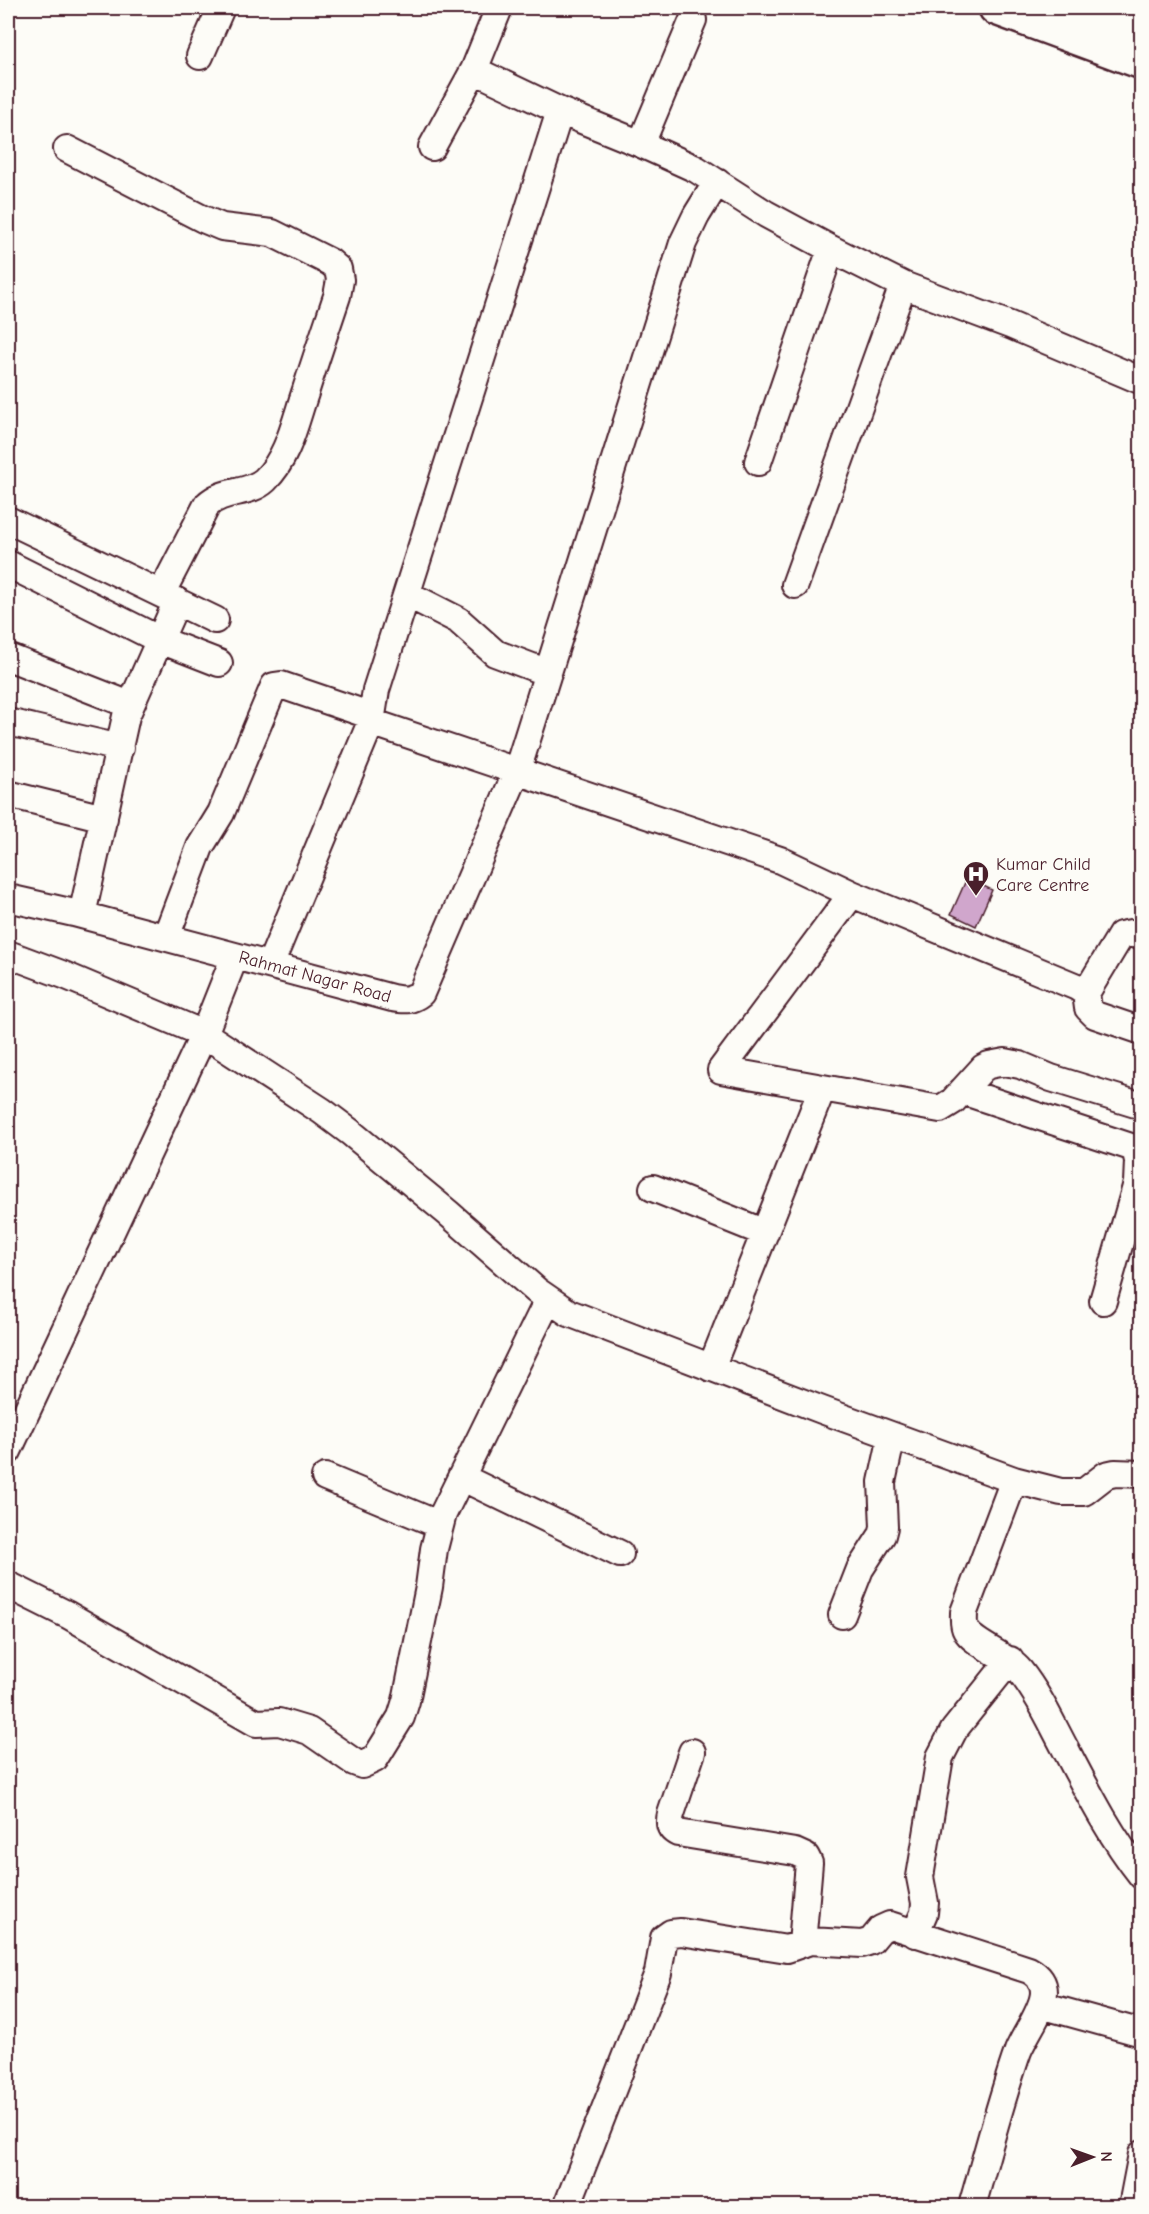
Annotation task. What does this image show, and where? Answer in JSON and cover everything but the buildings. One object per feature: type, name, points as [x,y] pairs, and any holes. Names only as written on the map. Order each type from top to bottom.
[{"type":"highway","points":[[996,8],[1142,62]]},
{"type":"highway","points":[[1078,9],[1142,34]]},
{"type":"street","points":[[200,56],[221,8]]},
{"type":"street","points":[[432,147],[474,70],[499,8]]},
{"type":"street","points":[[641,144],[693,20]]},
{"type":"street","points":[[474,70],[560,111],[696,169],[766,214],[903,285],[1019,329],[1142,381]]},
{"type":"street","points":[[270,965],[371,719],[376,690],[560,111]]},
{"type":"street","points":[[67,149],[222,227],[272,233],[330,262],[338,269],[340,280],[337,296],[284,454],[264,482],[252,488],[223,494],[214,498],[207,505],[169,598],[160,640],[130,705],[82,915]]},
{"type":"street","points":[[517,771],[683,243],[696,216],[717,183]]},
{"type":"street","points":[[758,462],[831,249]]},
{"type":"street","points":[[795,585],[903,285]]},
{"type":"street","points":[[8,520],[215,620]]},
{"type":"street","points":[[11,574],[160,640],[219,663]]},
{"type":"street","points":[[407,594],[458,620],[495,653],[548,674]]},
{"type":"street","points":[[8,657],[130,705]]},
{"type":"street","points":[[166,937],[200,847],[221,813],[274,686],[284,686],[517,771],[780,860],[852,894],[1077,987],[1086,993]]},
{"type":"street","points":[[8,722],[120,748]]},
{"type":"street","name":"Rahmat Nagar Road","points":[[8,898],[82,915],[392,998],[414,999],[425,985],[517,771]]},
{"type":"street","points":[[8,794],[104,818]]},
{"type":"street","points":[[852,894],[721,1070],[932,1109],[947,1106],[983,1068],[1005,1062],[1142,1106]]},
{"type":"street","points":[[1142,937],[1131,933],[1121,935],[1086,993],[1088,1008],[1095,1015],[1142,1031]]},
{"type":"street","points":[[8,954],[204,1034],[294,1092],[350,1132],[548,1299],[569,1313],[1014,1480],[1073,1493],[1084,1492],[1106,1475],[1142,1474]]},
{"type":"street","points":[[8,1450],[204,1034],[235,956]]},
{"type":"street","points":[[711,1368],[822,1089]]},
{"type":"street","points":[[962,1091],[1131,1147],[1136,1152],[1137,1183],[1103,1301]]},
{"type":"street","points":[[653,1188],[765,1233]]},
{"type":"street","points":[[8,1585],[68,1615],[256,1723],[284,1723],[309,1731],[362,1765],[375,1759],[401,1717],[406,1701],[429,1587],[434,1549],[443,1514],[548,1299]]},
{"type":"street","points":[[842,1615],[860,1569],[884,1527],[882,1482],[892,1436]]},
{"type":"street","points":[[325,1477],[440,1525]]},
{"type":"street","points":[[461,1478],[620,1554]]},
{"type":"street","points":[[1014,1480],[964,1612],[966,1631],[973,1638],[1010,1660],[1039,1700],[1119,1846],[1142,1876]]},
{"type":"street","points":[[915,1934],[924,1913],[925,1904],[920,1877],[940,1757],[954,1730],[1010,1660]]},
{"type":"street","points":[[692,1752],[671,1814],[669,1822],[671,1828],[678,1833],[795,1852],[806,1857],[809,1863],[802,1944]]},
{"type":"street","points":[[567,2206],[658,1973],[664,1938],[671,1933],[681,1932],[786,1949],[810,1941],[862,1944],[871,1941],[881,1929],[890,1925],[1029,1971],[1037,1975],[1042,1983],[1044,1992],[1041,2005],[1025,2035],[1008,2080],[972,2206]]},
{"type":"street","points":[[1041,2005],[1142,2033]]},
{"type":"street","points":[[1132,2206],[1142,2154]]},
{"type":"place","name":"Kumar Child Care Centre","points":[[976,897]]}]
